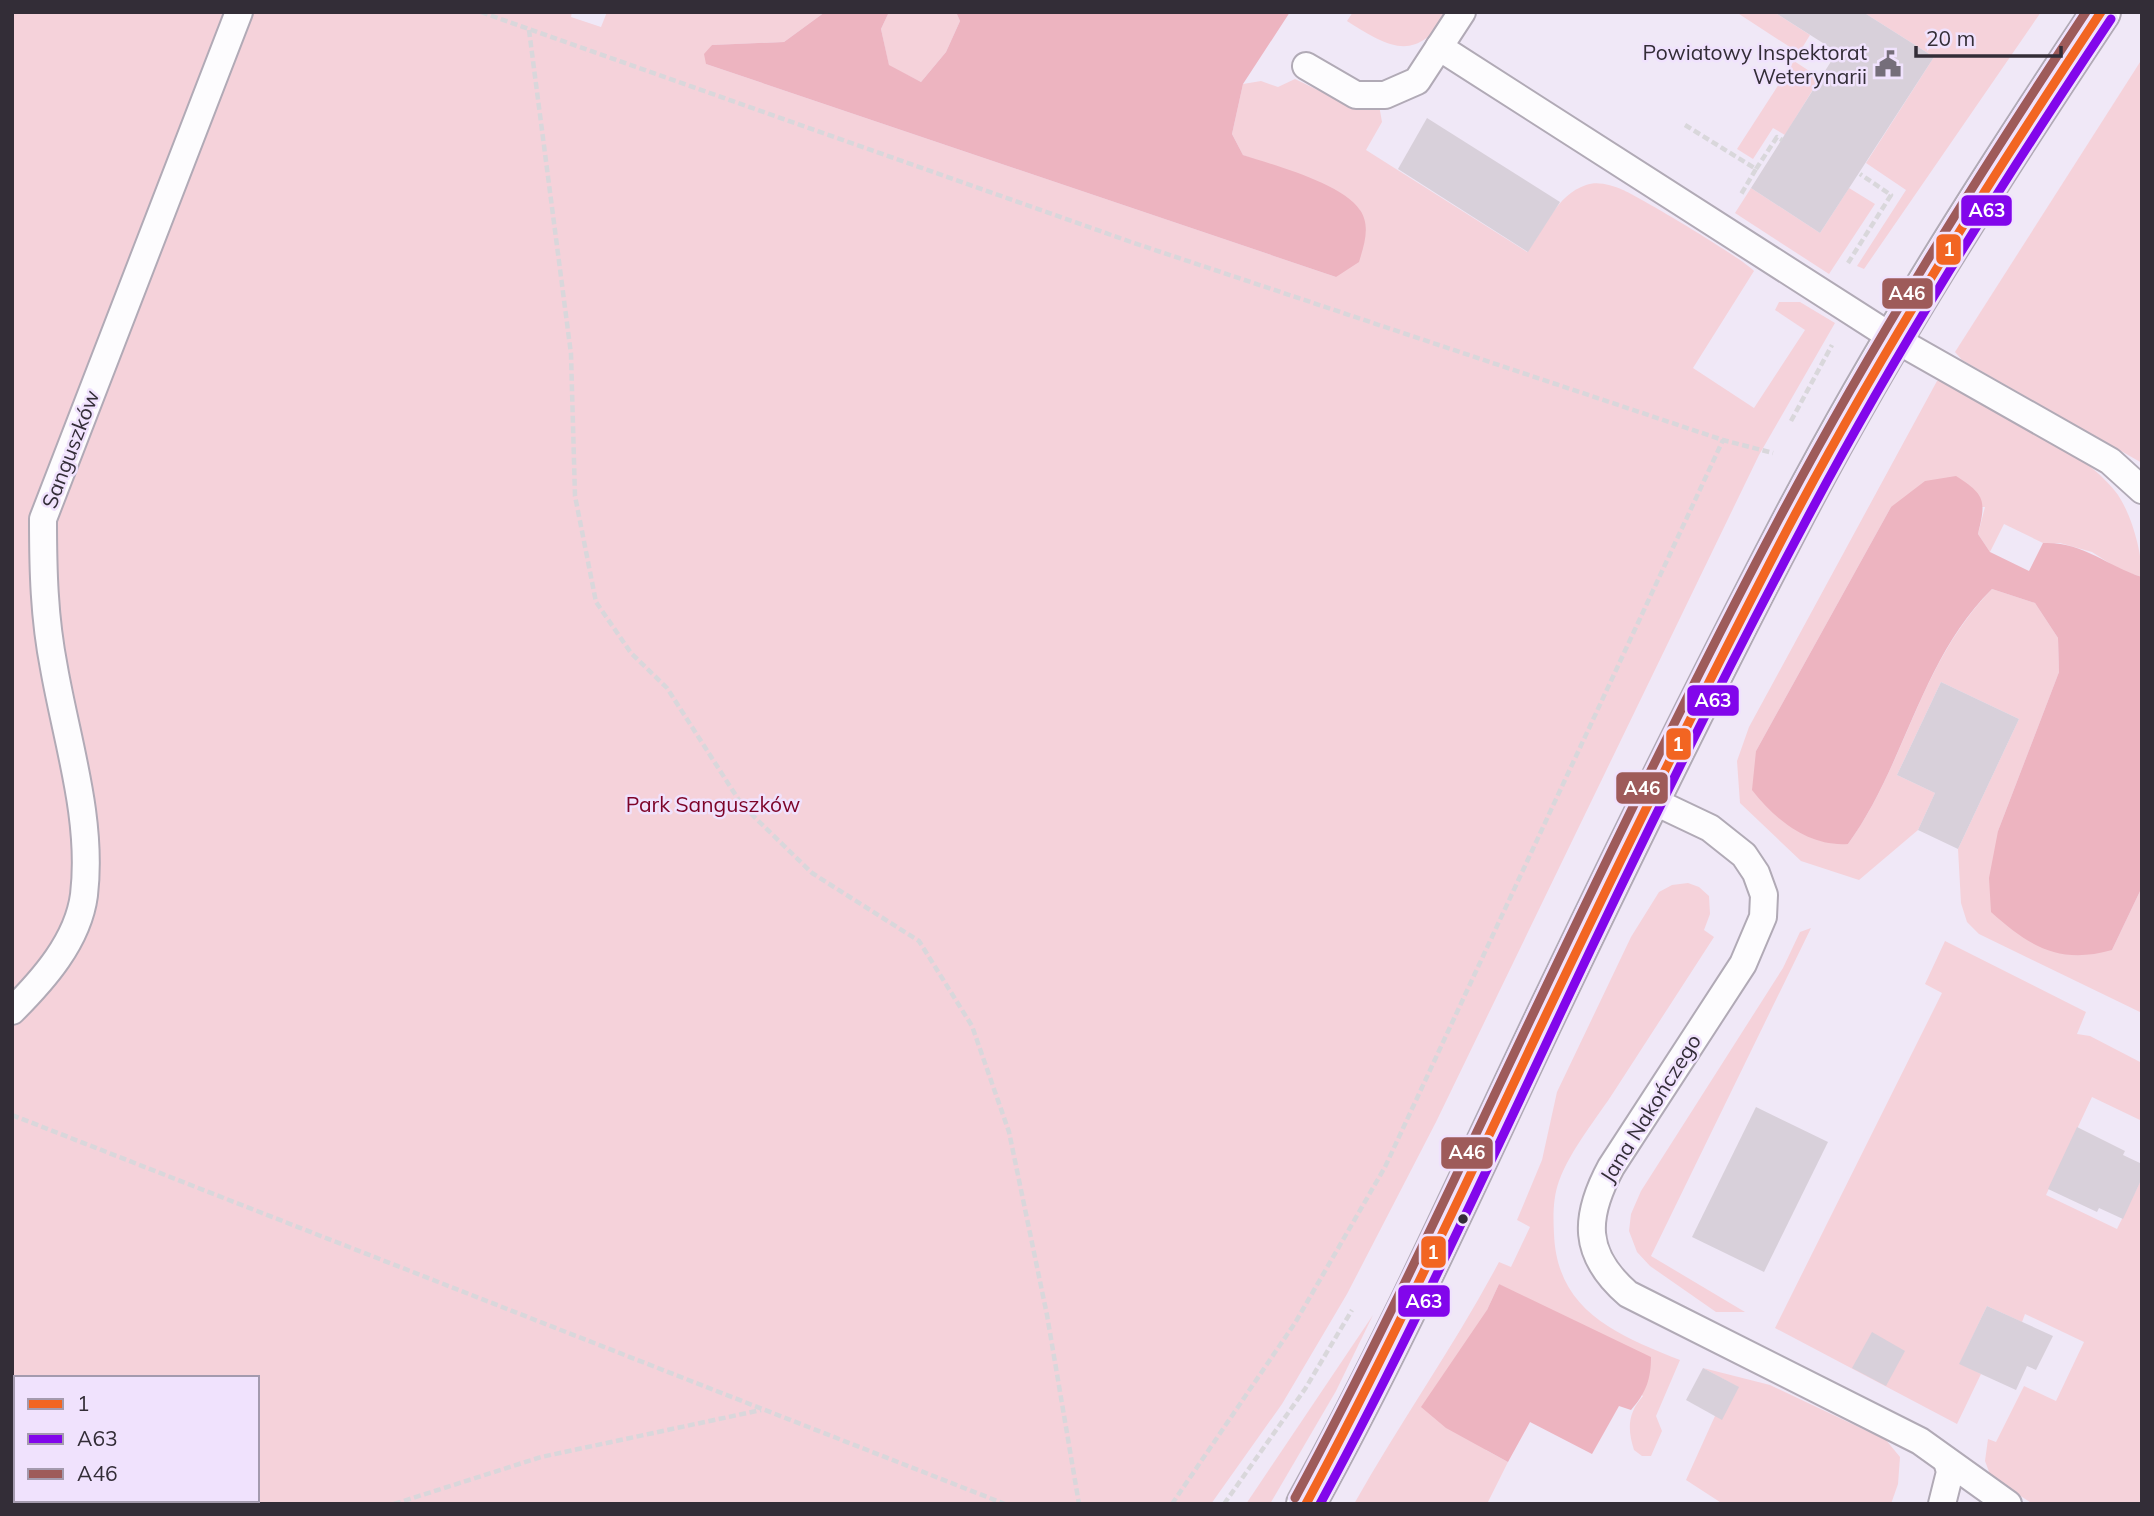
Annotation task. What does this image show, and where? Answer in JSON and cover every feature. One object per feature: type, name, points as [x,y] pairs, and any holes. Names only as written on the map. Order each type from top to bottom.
[{"type":"street","points":[[1306,1504],[1404,1316],[1651,800],[1787,530],[1893,338],[1970,211],[2101,12]]},
{"type":"lane","name":"Sanguszków","points":[[12,1011],[42,981],[58,958],[74,928],[84,896],[81,802],[53,666],[43,593],[43,519],[239,12]]},
{"type":"lane","points":[[1306,66],[1356,95],[1385,95],[1417,81],[1462,12]]},
{"type":"lane","points":[[1439,47],[1893,338],[2110,461],[2142,490]]},
{"type":"lane","name":"Jana Nakończego","points":[[1651,800],[1710,828],[1744,855],[1756,873],[1764,895],[1763,917],[1743,964],[1597,1192],[1591,1229],[1600,1264],[1628,1294],[1920,1441],[2008,1504]]},
{"type":"lane","points":[[1942,1504],[1950,1472],[1947,1461]]},
{"type":"path","points":[[481,12],[1144,246],[1723,440],[1773,453]]},
{"type":"path","points":[[529,30],[571,354],[575,496],[596,602],[631,653],[667,688],[742,805],[812,873],[919,942],[972,1026],[1009,1132],[1047,1315],[1079,1504]]},
{"type":"path","points":[[1685,125],[1756,169]]},
{"type":"path","points":[[1721,227],[1777,137],[1782,140]]},
{"type":"path","points":[[1853,273],[1844,268],[1891,195],[1860,174]]},
{"type":"path","points":[[1172,1504],[1295,1323],[1385,1167],[1723,440]]},
{"type":"path","points":[[12,1115],[1005,1504]]},
{"type":"path","points":[[1224,1504],[1305,1389],[1359,1300]]},
{"type":"path","points":[[394,1504],[541,1457],[762,1409]]},
{"type":"green space","name":"Park Sanguszków","points":[[12,12],[572,12],[571,17],[601,27],[607,12],[825,12],[784,42],[712,45],[706,64],[1336,277],[1360,210],[1340,193],[1243,155],[1232,134],[1243,84],[1261,81],[1278,87],[1295,79],[1355,108],[1379,105],[1382,122],[1366,150],[1527,252],[1567,196],[1586,185],[1600,184],[1633,195],[1692,229],[1746,265],[1754,271],[1693,368],[1754,408],[1805,330],[1775,310],[1779,302],[1800,302],[1835,323],[1759,455],[1436,1122],[1347,1294],[1282,1404],[1211,1504],[12,1504]]},
{"type":"green space","points":[[889,12],[956,12],[960,21],[946,52],[921,82],[889,66],[881,29]]},
{"type":"green space","points":[[1353,12],[1449,12],[1425,39],[1414,45],[1402,46],[1377,39],[1347,21]]},
{"type":"green space","points":[[1736,12],[1774,12],[1810,35],[1799,53]]},
{"type":"green space","points":[[1863,12],[2041,12],[1864,269],[1857,266],[1906,190],[1866,163],[1934,57]]},
{"type":"green space","points":[[2142,59],[2142,463],[1962,360],[1955,352]]},
{"type":"green space","points":[[1794,61],[1820,78],[1785,135],[1773,128],[1753,159],[1737,149]]},
{"type":"green space","points":[[1751,188],[1820,233],[1849,188],[1875,204],[1829,274],[1735,213]]},
{"type":"green space","points":[[1937,381],[1951,381],[2015,418],[2062,446],[2101,476],[2121,499],[2131,520],[2138,544],[2142,577],[2120,570],[2092,552],[2060,543],[2043,543],[2004,524],[1990,552],[1978,534],[1985,507],[1891,507],[1756,751],[1848,844],[1885,780],[1929,681],[1967,618],[1992,589],[2035,603],[2058,638],[2059,672],[1998,831],[2112,950],[2142,887],[2142,1013],[1979,934],[1967,922],[1961,903],[1958,849],[2019,719],[1941,682],[1897,775],[1935,793],[1918,830],[1859,880],[1801,861],[1740,803],[1737,761],[1749,727]]},
{"type":"green space","points":[[1688,883],[1699,887],[1709,896],[1710,914],[1704,930],[1714,937],[1570,1157],[1559,1181],[1554,1207],[1558,1260],[1566,1283],[1579,1301],[1613,1329],[1680,1360],[1656,1416],[1662,1431],[1651,1456],[1642,1456],[1634,1450],[1630,1435],[1630,1421],[1634,1409],[1643,1396],[1499,1284],[1487,1310],[1486,1450],[1508,1462],[1487,1504],[1354,1504],[1499,1262],[1511,1267],[1530,1227],[1517,1220],[1542,1160],[1557,1092],[1631,937],[1659,892],[1672,885]]},
{"type":"green space","points":[[1811,928],[1651,1256],[1745,1312],[1716,1312],[1650,1266],[1637,1252],[1629,1231],[1631,1214],[1641,1191],[1783,968],[1800,932]]},
{"type":"green space","points":[[1945,941],[2086,1012],[2077,1034],[2090,1036],[2142,1063],[2140,1120],[2092,1097],[2046,1195],[2117,1229],[2142,1178],[2142,1504],[2033,1504],[1991,1477],[1985,1461],[1988,1439],[1996,1442],[2024,1386],[2056,1401],[2084,1342],[2025,1314],[2022,1322],[1987,1306],[1960,1363],[1981,1374],[1957,1424],[1775,1328],[1942,993],[1925,984]]},
{"type":"green space","points":[[1373,1315],[1336,1391],[1270,1504],[1246,1504]]},
{"type":"green space","points":[[1703,1368],[1770,1385],[1886,1440],[1900,1457],[1898,1484],[1891,1504],[1723,1504],[1686,1480],[1715,1416],[1738,1387]]},
{"type":"shaded area","points":[[825,12],[889,12],[881,29],[889,65],[921,82],[946,52],[960,21],[956,12],[1290,12],[1243,84],[1232,134],[1243,155],[1323,183],[1351,200],[1360,210],[1365,222],[1366,236],[1359,262],[1336,277],[706,64],[704,54],[712,45],[784,42]]},
{"type":"shaded area","points":[[1956,476],[1973,488],[1981,500],[1982,514],[1978,534],[1990,552],[2029,571],[2043,543],[2057,543],[2082,550],[2142,577],[2142,887],[2112,950],[2093,954],[2060,954],[2032,943],[1991,912],[1989,878],[1998,831],[2059,672],[2058,638],[2035,603],[1992,589],[1968,617],[1930,680],[1885,780],[1848,844],[1820,841],[1794,829],[1771,812],[1752,790],[1756,751],[1891,507],[1925,481]]},
{"type":"shaded area","points":[[1499,1284],[1651,1357],[1649,1379],[1644,1392],[1631,1410],[1619,1406],[1592,1454],[1530,1422],[1508,1462],[1446,1428],[1421,1407],[1487,1310]]},
{"type":"building","points":[[1774,12],[1863,12],[1934,57],[1820,233],[1751,188],[1837,52]]},
{"type":"building","points":[[1427,118],[1560,202],[1528,252],[1398,169]]},
{"type":"building","points":[[1941,682],[2019,719],[1958,849],[1918,830],[1935,793],[1897,775]]},
{"type":"building","points":[[1756,1107],[1828,1142],[1764,1272],[1692,1237]]},
{"type":"building","points":[[2077,1127],[2125,1151],[2123,1155],[2142,1164],[2142,1178],[2123,1219],[2099,1208],[2097,1212],[2048,1189]]},
{"type":"building","points":[[1987,1306],[2053,1336],[2036,1370],[2027,1366],[2016,1390],[1959,1364]]},
{"type":"building","points":[[1872,1332],[1905,1351],[1886,1386],[1852,1368]]},
{"type":"building","points":[[1703,1368],[1739,1387],[1722,1420],[1686,1400]]},
{"type":"transit line","name":"A46","points":[[1295,1498],[1388,1317],[1654,764],[1779,519],[1926,262],[2086,12]]},
{"type":"transit line","name":"1","points":[[1306,1504],[1399,1322],[1575,954],[1788,528],[1861,396],[1938,266],[2101,12]]},
{"type":"transit line","name":"A63","points":[[1320,1504],[1412,1326],[1674,777],[1800,532],[1910,336],[2111,19]]},
{"type":"place","name":"Powiatowy Inspektorat Weterynarii","points":[[1888,64]]}]
